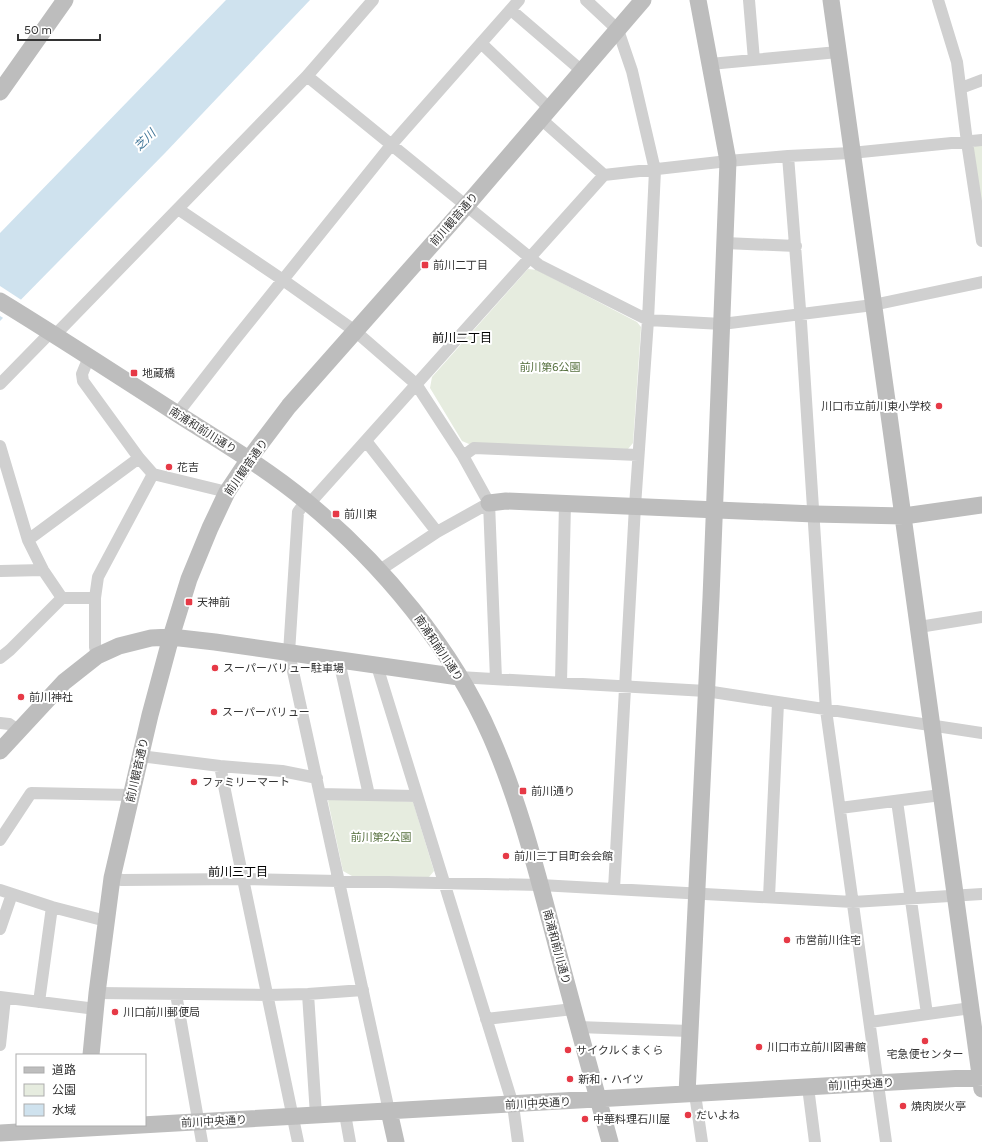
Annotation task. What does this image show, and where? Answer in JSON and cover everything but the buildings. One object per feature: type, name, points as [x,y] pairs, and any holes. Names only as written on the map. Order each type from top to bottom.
[{"type":"street","points":[[0,92],[65,0]]},
{"type":"street","points":[[0,384],[53,334],[178,209],[307,76],[373,0]]},
{"type":"street","points":[[177,414],[392,144],[519,0]]},
{"type":"street","points":[[586,0],[618,30],[632,71],[655,170],[648,320],[638,455],[614,888]]},
{"type":"street","name":"前川観音通り","points":[[91,1054],[96,1001],[112,878],[140,756],[171,637],[197,557],[227,492],[249,459],[289,406],[466,206],[643,0]]},
{"type":"street","points":[[698,0],[728,161],[711,598],[689,1031],[691,1094],[702,1142]]},
{"type":"street","points":[[749,0],[754,60]]},
{"type":"street","points":[[831,0],[851,153],[904,516],[941,795],[975,1014],[982,1081]]},
{"type":"street","points":[[938,0],[957,62],[967,142],[982,236]]},
{"type":"street","points":[[510,10],[582,71]]},
{"type":"street","points":[[481,43],[604,175]]},
{"type":"street","points":[[710,64],[838,52]]},
{"type":"street","points":[[307,76],[539,265],[648,320],[722,324],[873,305],[982,282]]},
{"type":"street","points":[[961,88],[982,80]]},
{"type":"street","points":[[396,1142],[289,653],[298,512],[366,441],[604,175],[728,161],[851,153],[982,140]]},
{"type":"street","points":[[788,156],[801,314],[826,710],[886,1142]]},
{"type":"street","points":[[178,209],[355,331],[416,384],[463,456],[489,503],[496,679]]},
{"type":"street","points":[[725,243],[796,246]]},
{"type":"street","name":"南浦和前川通り","points":[[0,301],[89,356],[249,459],[308,502],[380,570],[409,605],[459,677],[476,706],[504,770],[520,816],[540,885],[610,1142]]},
{"type":"street","points":[[89,356],[82,374],[83,381],[153,474],[227,492]]},
{"type":"street","points":[[366,441],[437,532]]},
{"type":"street","points":[[0,446],[5,484],[28,540],[43,570],[62,598]]},
{"type":"street","points":[[463,456],[474,448],[638,455]]},
{"type":"street","points":[[28,540],[140,458]]},
{"type":"street","points":[[97,656],[95,647],[95,598],[98,577],[153,474]]},
{"type":"street","points":[[380,570],[437,532],[489,503],[506,501],[814,514],[904,516],[982,505]]},
{"type":"street","points":[[561,682],[565,503]]},
{"type":"street","points":[[0,571],[43,570]]},
{"type":"street","points":[[0,658],[10,650],[62,598],[95,598]]},
{"type":"street","points":[[919,627],[982,617]]},
{"type":"street","points":[[0,751],[64,682],[97,656],[112,648],[129,642],[151,638],[171,637],[459,677],[706,691],[982,733]]},
{"type":"street","points":[[339,660],[369,795]]},
{"type":"street","points":[[376,666],[513,1105],[518,1142]]},
{"type":"street","points":[[769,897],[778,702]]},
{"type":"street","points":[[0,723],[9,724],[19,731]]},
{"type":"street","points":[[140,756],[220,766],[282,771],[317,778]]},
{"type":"street","points":[[220,766],[298,1142]]},
{"type":"street","points":[[0,840],[32,793],[131,795]]},
{"type":"street","points":[[320,794],[416,796]]},
{"type":"street","points":[[840,808],[941,795]]},
{"type":"street","points":[[897,801],[926,1014]]},
{"type":"street","points":[[112,878],[122,880],[243,879],[540,885],[853,902],[982,894]]},
{"type":"street","points":[[0,890],[52,907],[106,921]]},
{"type":"street","points":[[0,929],[12,894]]},
{"type":"street","points":[[39,1002],[52,907]]},
{"type":"street","points":[[0,1045],[3,997],[39,1002],[96,1001],[176,994],[268,995],[363,990]]},
{"type":"street","points":[[176,994],[202,1142]]},
{"type":"street","points":[[308,994],[316,1115]]},
{"type":"street","points":[[486,1019],[573,1008]]},
{"type":"street","points":[[870,1022],[926,1014],[975,1014]]},
{"type":"street","points":[[578,1028],[689,1031]]},
{"type":"street","name":"前川中央通り","points":[[0,1133],[94,1132],[199,1122],[292,1116],[513,1105],[878,1083],[982,1081]]},
{"type":"street","points":[[808,1087],[815,1142]]},
{"type":"street","points":[[345,1114],[350,1142]]},
{"type":"green space","points":[[982,145],[982,211],[972,149],[975,146]]},
{"type":"green space","name":"前川第6公園","points":[[528,269],[537,270],[637,322],[641,327],[633,443],[628,449],[469,444],[462,441],[430,388],[432,377]]},
{"type":"green space","name":"前川第2公園","points":[[332,797],[413,802],[434,871],[429,877],[352,876],[343,871],[328,801]]},
{"type":"water","name":"芝川","points":[[226,0],[310,0],[165,153],[0,321],[0,233]]},
{"type":"pier","points":[[0,286],[23,301],[5,319],[0,316]]},
{"type":"place","name":"前川二丁目","points":[[425,265]]},
{"type":"place","name":"地蔵橋","points":[[134,373]]},
{"type":"place","name":"川口市立前川東小学校","points":[[939,406]]},
{"type":"place","name":"花吉","points":[[169,467]]},
{"type":"place","name":"前川東","points":[[336,514]]},
{"type":"place","name":"天神前","points":[[189,602]]},
{"type":"place","name":"スーパーバリュー駐車場","points":[[215,668]]},
{"type":"place","name":"前川神社","points":[[21,697]]},
{"type":"place","name":"スーパーバリュー","points":[[214,712]]},
{"type":"place","name":"ファミリーマート","points":[[194,782]]},
{"type":"place","name":"前川通り","points":[[523,791]]},
{"type":"place","name":"前川三丁目町会会館","points":[[506,856]]},
{"type":"place","name":"市営前川住宅","points":[[787,940]]},
{"type":"place","name":"川口前川郵便局","points":[[115,1012]]},
{"type":"place","name":"宅急便センター","points":[[925,1041]]},
{"type":"place","name":"川口市立前川図書館","points":[[759,1047]]},
{"type":"place","name":"サイクルくまくら","points":[[568,1050]]},
{"type":"place","name":"新和・ハイツ","points":[[570,1079]]},
{"type":"place","name":"焼肉炭火亭","points":[[903,1106]]},
{"type":"place","name":"だいよね","points":[[688,1115]]},
{"type":"place","name":"中華料理石川屋","points":[[585,1119]]},
{"type":"district","name":"前川二丁目","points":[[462,338]]},
{"type":"district","name":"前川三丁目","points":[[238,872]]}]
